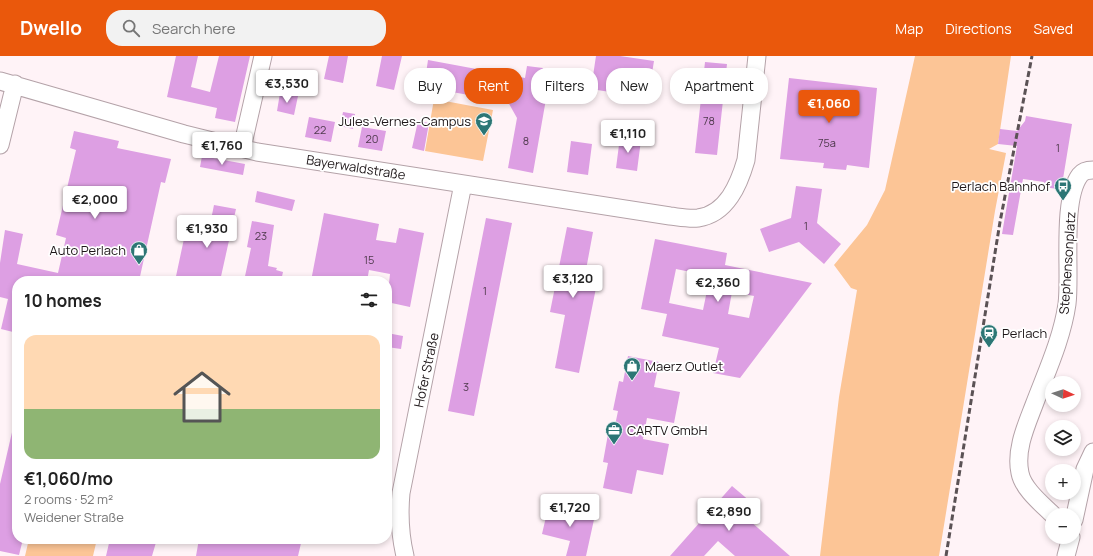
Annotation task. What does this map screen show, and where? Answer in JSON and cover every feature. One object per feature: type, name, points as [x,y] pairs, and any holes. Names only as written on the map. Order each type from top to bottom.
[{"type":"street","points":[[242,148],[263,56]]},
{"type":"street","name":"Bayerwaldstraße","points":[[7,82],[184,134],[257,152],[670,216],[698,218],[718,210],[737,187],[746,160],[756,56]]},
{"type":"street","points":[[0,145],[7,82]]},
{"type":"street","name":"Stephensonplatz","points":[[1046,508],[1037,499],[1020,474],[1020,450],[1025,430],[1059,337],[1067,305],[1068,226],[1073,195],[1080,175],[1088,170],[1093,170]]},
{"type":"street","name":"Hofer Straße","points":[[405,556],[401,539],[399,517],[401,493],[463,184]]},
{"type":"street","points":[[1077,508],[1084,475],[1093,452]]},
{"type":"street","points":[[1066,556],[1069,544]]},
{"type":"shaded area","points":[[915,56],[1011,56],[998,144],[989,149],[1006,153],[995,211],[939,556],[820,556],[839,397],[857,290],[851,288],[834,265],[867,225],[885,190]]},
{"type":"shaded area","points":[[456,103],[493,110],[483,161],[425,151],[433,104]]},
{"type":"shaded area","points":[[28,544],[96,544],[93,556],[25,556]]},
{"type":"building","points":[[176,56],[198,56],[191,87],[210,92],[219,56],[250,56],[235,122],[215,118],[217,108],[167,97]]},
{"type":"building","points":[[329,56],[348,56],[343,83],[324,79]]},
{"type":"building","points":[[382,56],[402,56],[394,90],[376,86]]},
{"type":"building","points":[[596,56],[620,56],[654,61],[653,68],[606,68],[606,91],[598,90],[598,68],[594,68]]},
{"type":"building","points":[[428,60],[471,68],[464,68],[464,94],[456,93],[456,68],[427,68]]},
{"type":"building","points":[[705,62],[727,64],[727,68],[704,68]]},
{"type":"building","points":[[527,66],[543,68],[531,68],[531,104],[545,104],[533,173],[508,168],[517,118],[509,104],[523,104],[523,78],[525,78]]},
{"type":"building","points":[[789,78],[877,88],[869,168],[847,165],[846,170],[823,168],[824,163],[780,159]]},
{"type":"building","points":[[280,93],[298,96],[294,115],[277,111]]},
{"type":"building","points":[[700,104],[723,104],[717,155],[695,153]]},
{"type":"building","points":[[343,112],[355,114],[353,129],[340,126]]},
{"type":"building","points":[[1026,116],[1072,124],[1062,185],[1059,185],[1058,189],[1043,187],[1044,182],[1023,179],[1013,235],[1002,234],[1017,146],[998,144],[1000,129],[1017,131],[1025,121]]},
{"type":"building","points":[[309,117],[335,122],[331,142],[305,137]]},
{"type":"building","points":[[418,121],[429,123],[424,151],[412,148]]},
{"type":"building","points":[[362,127],[386,131],[382,151],[358,147]]},
{"type":"building","points":[[74,131],[119,141],[117,148],[171,159],[165,183],[161,182],[140,276],[12,276],[12,332],[1,329],[8,299],[0,297],[0,263],[5,230],[23,234],[17,264],[58,273],[66,238],[56,235],[76,150],[70,148]]},
{"type":"building","points":[[620,137],[641,140],[637,171],[616,168]]},
{"type":"building","points":[[571,141],[592,144],[588,175],[567,172]]},
{"type":"building","points":[[202,156],[245,164],[243,175],[200,167]]},
{"type":"building","points":[[796,186],[822,189],[817,223],[841,244],[824,264],[799,242],[769,252],[760,229],[791,218]]},
{"type":"building","points":[[257,191],[295,200],[292,211],[255,202]]},
{"type":"building","points":[[214,205],[236,209],[221,276],[176,276],[185,234],[207,239]]},
{"type":"building","points":[[324,213],[379,224],[376,240],[396,243],[399,228],[424,233],[410,307],[392,303],[392,276],[390,276],[390,274],[369,270],[368,276],[312,276]]},
{"type":"building","points":[[486,218],[512,223],[474,416],[448,411]]},
{"type":"building","points":[[252,221],[274,225],[268,266],[277,268],[276,270],[283,272],[282,276],[245,276],[251,248],[247,247]]},
{"type":"building","points":[[567,227],[593,232],[583,286],[596,288],[579,373],[555,368],[565,315],[550,312]]},
{"type":"building","points":[[655,239],[727,253],[725,265],[812,283],[740,378],[713,373],[719,348],[662,336],[667,314],[641,309]],"holes":[[[676,269],[710,276],[703,310],[669,303]],[[732,292],[754,296],[749,318],[728,314]]]},
{"type":"building","points":[[392,334],[403,336],[401,349],[392,348]]},
{"type":"building","points":[[628,356],[659,362],[654,387],[680,392],[674,423],[647,418],[643,439],[669,444],[663,475],[637,470],[632,494],[603,488],[608,463],[603,462],[608,434],[613,435],[618,411],[613,410],[619,381],[623,382]]},
{"type":"building","points":[[12,432],[12,544],[22,544],[19,555],[0,551],[0,484]]},
{"type":"building","points":[[732,486],[751,502],[741,513],[790,556],[735,556],[718,541],[704,556],[670,556]]},
{"type":"building","points":[[549,504],[595,515],[586,556],[566,556],[570,541],[542,534]]},
{"type":"building","points":[[109,544],[156,544],[152,556],[106,556]]},
{"type":"building","points":[[198,544],[301,544],[298,556],[196,556]]},
{"type":"railway","points":[[946,556],[1000,222],[1032,56]]},
{"type":"place","name":"Jules-Vernes-Campus","points":[[484,136]]},
{"type":"place","name":"Perlach Bahnhof","points":[[1063,201]]},
{"type":"place","name":"Auto Perlach","points":[[139,265]]},
{"type":"place","name":"Perlach","points":[[989,348]]},
{"type":"place","name":"Maerz Outlet","points":[[632,381]]},
{"type":"place","name":"CARTV GmbH","points":[[614,445]]}]
